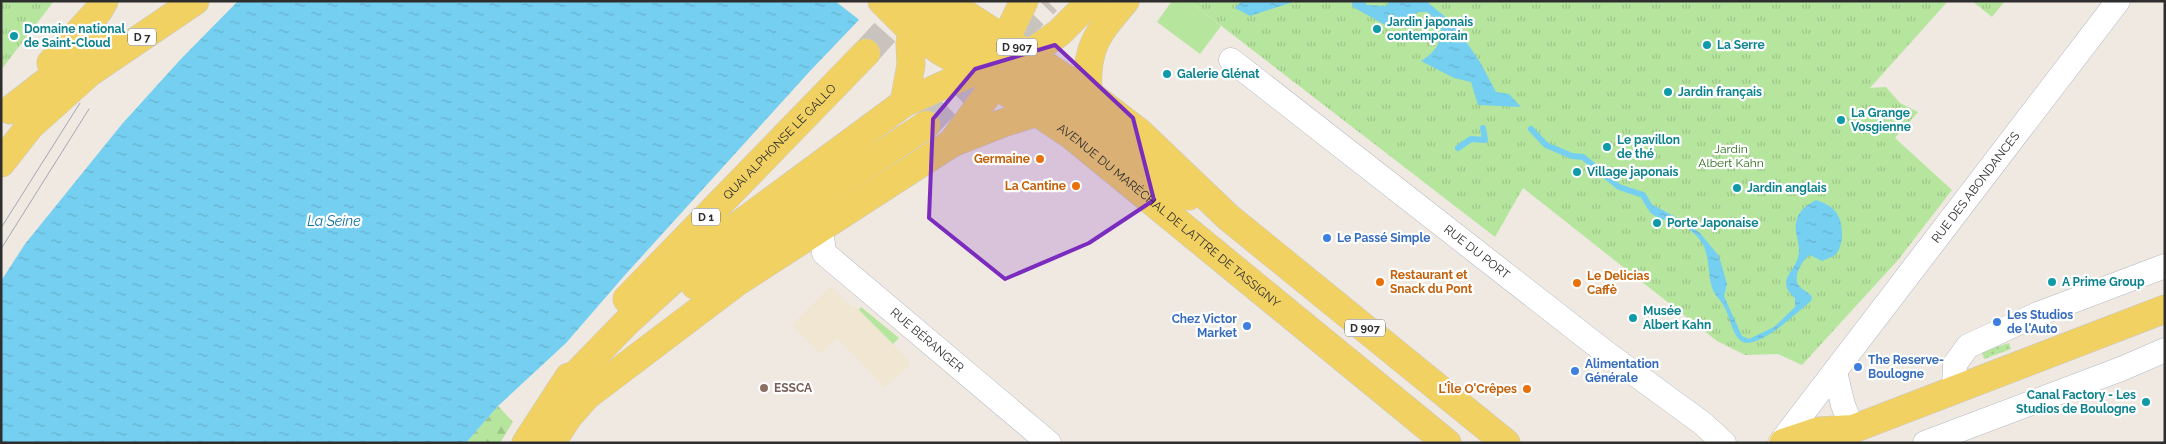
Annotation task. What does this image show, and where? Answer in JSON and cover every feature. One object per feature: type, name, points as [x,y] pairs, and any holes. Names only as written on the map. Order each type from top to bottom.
[{"type":"main road","name":"D 7","points":[[5,115],[99,10],[104,1]]},
{"type":"main road","name":"D 7","points":[[5,115],[77,58],[161,1]]},
{"type":"main road","name":"D 7","points":[[1,163],[30,126],[89,72],[195,1]]},
{"type":"main road","name":"AVENUE DU MARÉCHAL DE LATTRE DE TASSIGNY","points":[[882,1],[912,31],[942,52],[994,64],[1029,54],[1088,93],[1139,132],[1228,217],[1506,443]]},
{"type":"main road","points":[[908,1],[994,64],[1085,118],[1156,178],[1228,217]]},
{"type":"main road","name":"AVENUE DU MARÉCHAL DE LATTRE DE TASSIGNY","points":[[945,1],[994,64],[1038,112],[1071,135],[1447,443]]},
{"type":"main road","points":[[957,136],[1024,1]]},
{"type":"main road","points":[[1029,54],[1058,33],[1091,1]]},
{"type":"main road","points":[[1088,93],[1087,71],[1091,49],[1107,22],[1125,1]]},
{"type":"main road","points":[[904,103],[911,65],[910,43],[912,31]]},
{"type":"main road","name":"QUAI ALPHONSE LE GALLO","points":[[526,443],[558,392],[615,311],[866,52]]},
{"type":"main road","points":[[558,392],[628,321],[709,247],[904,103],[994,64]]},
{"type":"main road","points":[[933,90],[946,93],[954,99],[957,136]]},
{"type":"main road","points":[[585,397],[737,282],[957,136],[1038,112]]},
{"type":"main road","points":[[551,443],[585,397],[642,332],[720,262],[926,125]]},
{"type":"main road","points":[[1781,443],[1819,431],[1845,436],[1954,390],[2165,309]]},
{"type":"street","name":"RUE DES ABONDANCES","points":[[1781,443],[2118,1]]},
{"type":"street","name":"RUE DU PORT","points":[[1231,60],[1605,352],[1702,423],[1724,443]]},
{"type":"street","name":"RUE BÉRANGER","points":[[821,228],[824,253],[1049,443]]},
{"type":"street","points":[[1954,390],[1956,364],[1968,346],[2038,314],[2165,266]]},
{"type":"street","points":[[1924,443],[2121,369],[2165,350]]},
{"type":"street","points":[[1835,372],[1843,405],[1845,436]]},
{"type":"highlighted area","points":[[1055,45],[1133,118],[1154,200],[1089,243],[1005,279],[929,218],[933,119],[975,69]]},
{"type":"shaded area","name":"ESSCA","points":[[831,286],[853,308],[855,306],[911,363],[885,388],[837,338],[820,354],[792,325]]},
{"type":"green space","name":"Domaine national de Saint-Cloud","points":[[1,1],[54,1],[1,70]]},
{"type":"green space","points":[[1172,1],[1189,1],[1221,26],[1200,54],[1157,22]]},
{"type":"green space","name":"Jardin Albert Kahn","points":[[1189,1],[1948,1],[1870,88],[1886,87],[1900,103],[1918,112],[1895,138],[1952,190],[1898,260],[1802,365],[1778,354],[1745,355],[1717,341],[1523,188],[1495,237]]},
{"type":"green space","points":[[1972,1],[2005,1],[1992,17]]},
{"type":"green space","points":[[861,307],[899,338],[893,344],[859,310]]},
{"type":"green space","points":[[2009,343],[2011,349],[1984,359],[1982,352]]},
{"type":"green space","points":[[498,406],[513,422],[500,443],[466,443]]},
{"type":"water","name":"La Seine","points":[[238,1],[877,1],[810,71],[566,343],[498,406],[466,443],[1,443],[1,281],[25,244],[122,124],[180,60]]},
{"type":"water","points":[[1242,1],[1296,1],[1250,16],[1235,8]]},
{"type":"water","points":[[1351,1],[1364,1],[1367,5],[1386,6],[1390,1],[1426,1],[1454,24],[1480,62],[1496,92],[1509,94],[1521,107],[1478,105],[1471,82],[1454,78],[1421,61],[1431,54],[1437,46],[1440,36],[1441,24],[1427,12],[1418,12],[1407,23],[1399,20],[1385,25],[1353,7]]},
{"type":"water","points":[[1816,200],[1833,208],[1839,217],[1842,235],[1839,250],[1835,255],[1822,261],[1810,255],[1807,257],[1801,265],[1797,279],[1800,287],[1812,297],[1811,301],[1767,336],[1748,343],[1738,338],[1726,310],[1713,291],[1707,255],[1700,240],[1687,228],[1660,218],[1649,211],[1653,205],[1687,223],[1700,233],[1719,256],[1727,284],[1724,296],[1742,336],[1749,339],[1774,327],[1795,307],[1795,298],[1791,295],[1786,282],[1798,255],[1799,246],[1796,223],[1802,210]]},
{"type":"pier","points":[[835,1],[879,1],[862,22]]},
{"type":"waterway","points":[[1458,148],[1471,139],[1485,140],[1483,128]]},
{"type":"waterway","points":[[1531,129],[1546,145],[1572,156],[1583,157],[1619,187],[1643,195],[1650,207]]},
{"type":"tunnel","points":[[866,53],[913,1]]},
{"type":"tunnel","points":[[926,125],[1047,1]]},
{"type":"tram line","points":[[1,228],[80,103]]},
{"type":"tram line","points":[[1,249],[89,109]]},
{"type":"place","name":"Jardin japonais contemporain","points":[[1377,29]]},
{"type":"place","name":"Domaine national de Saint-Cloud","points":[[14,36]]},
{"type":"place","name":"La Serre","points":[[1707,45]]},
{"type":"place","name":"Galerie Glénat","points":[[1167,74]]},
{"type":"place","name":"Jardin français","points":[[1668,92]]},
{"type":"place","name":"La Grange Vosgienne","points":[[1841,120]]},
{"type":"place","name":"Le pavillon de thé","points":[[1607,147]]},
{"type":"place","name":"Germaine","points":[[1040,159]]},
{"type":"place","name":"Village japonais","points":[[1577,172]]},
{"type":"place","name":"La Cantine","points":[[1076,186]]},
{"type":"place","name":"Jardin anglais","points":[[1737,188]]},
{"type":"place","name":"Porte Japonaise","points":[[1657,223]]},
{"type":"place","name":"Le Passé Simple","points":[[1327,238]]},
{"type":"place","name":"Restaurant et Snack du Pont","points":[[1380,282]]},
{"type":"place","name":"A Prime Group","points":[[2052,282]]},
{"type":"place","name":"Le Delicias Caffè","points":[[1577,283]]},
{"type":"place","name":"Musée Albert Kahn","points":[[1633,318]]},
{"type":"place","name":"Les Studios de l'Auto","points":[[1997,322]]},
{"type":"place","name":"Chez Victor Market","points":[[1247,326]]},
{"type":"place","name":"The Reserve- Boulogne","points":[[1858,367]]},
{"type":"place","name":"Alimentation Générale","points":[[1575,371]]},
{"type":"place","name":"ESSCA","points":[[764,388]]},
{"type":"place","name":"L'Île O'Crêpes","points":[[1527,389]]},
{"type":"place","name":"Canal Factory - Les Studios de Boulogne","points":[[2146,402]]}]
